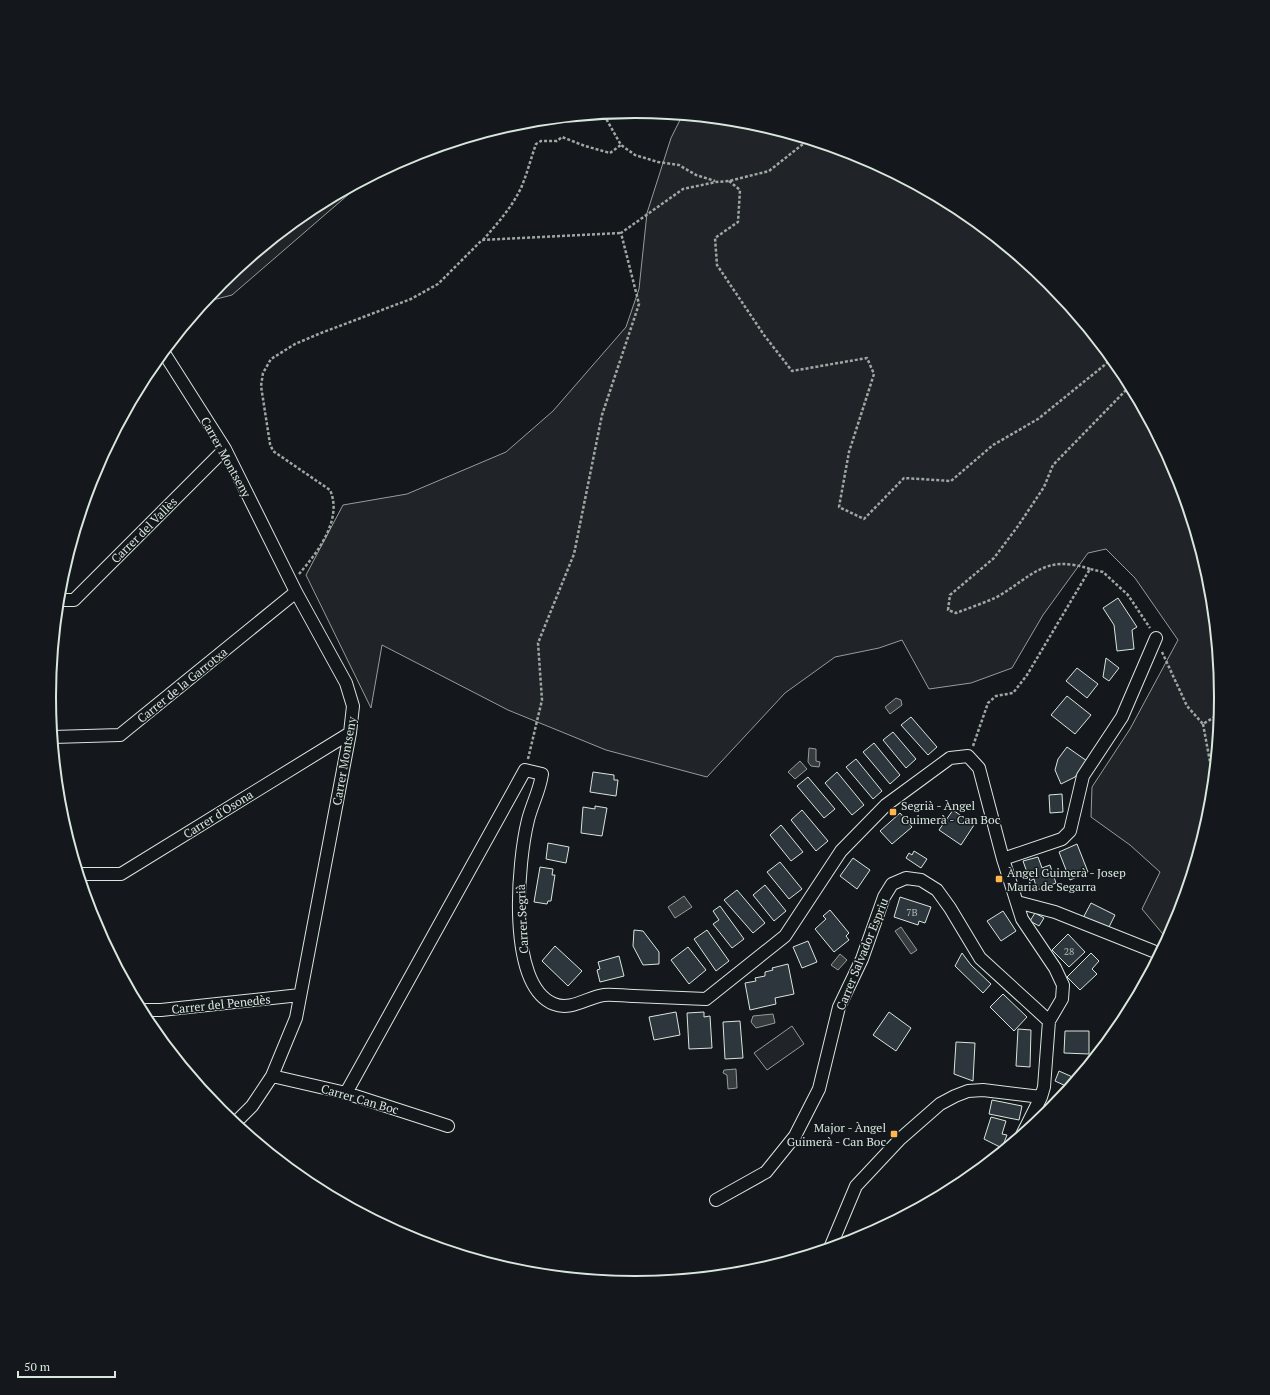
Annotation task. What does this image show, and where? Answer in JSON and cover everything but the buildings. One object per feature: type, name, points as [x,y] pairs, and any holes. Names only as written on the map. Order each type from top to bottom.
[{"type":"street","name":"Carrer Montseny","points":[[167,358],[224,449],[294,588],[346,683],[353,706],[350,733],[296,1018],[272,1076],[252,1106],[239,1119]]},
{"type":"street","name":"Carrer del Vallès","points":[[65,600],[74,600],[224,449]]},
{"type":"street","name":"Carrer de la Garrotxa","points":[[57,737],[120,736],[294,588]]},
{"type":"street","points":[[1003,859],[1062,839],[1070,831],[1083,776],[1122,717],[1156,638]]},
{"type":"street","name":"Carrer d'Osona","points":[[84,874],[121,874],[350,733]]},
{"type":"street","name":"Carrer Segrià","points":[[525,770],[542,774],[540,787],[528,818],[521,854],[518,898],[524,962],[539,995],[555,1005],[577,1004],[603,995],[706,999],[785,936],[840,852],[886,805],[950,758],[968,756]]},
{"type":"street","points":[[968,756],[979,768],[1003,859],[1022,919],[1056,968],[1063,985],[1062,999],[1049,1021],[1044,1087],[1041,1098],[1029,1122]]},
{"type":"street","points":[[346,1093],[525,770]]},
{"type":"street","name":"Carrer Salvador Espriu","points":[[716,1200],[766,1172],[795,1136],[819,1089],[839,1007],[862,959],[884,897],[892,884],[906,878],[921,880],[937,890],[950,908],[980,958],[1049,1021]]},
{"type":"street","points":[[1017,902],[1055,912],[1153,951]]},
{"type":"street","name":"Carrer del Penedès","points":[[148,1010],[161,1010],[300,995]]},
{"type":"street","name":"Carrer Can Boc","points":[[272,1076],[346,1093],[448,1126]]},
{"type":"street","points":[[833,1241],[856,1186],[900,1139],[940,1104],[961,1093],[983,1090],[1041,1098]]},
{"type":"path","points":[[607,119],[621,145],[634,155],[658,162],[679,165],[696,175],[716,182]]},
{"type":"path","points":[[294,588],[312,560],[326,534],[333,514],[334,499],[330,490],[273,450],[270,444],[261,386],[263,373],[271,360],[295,344],[411,299],[438,284],[482,240],[504,215],[519,192],[536,144],[541,141],[557,141],[562,137],[585,146],[610,153],[621,145]]},
{"type":"path","points":[[482,240],[621,233],[683,189],[716,182],[729,181],[769,171],[803,144]]},
{"type":"path","points":[[729,181],[740,190],[738,222],[715,238],[717,265],[764,335],[792,371],[867,358],[874,374],[849,452],[839,507],[864,519],[904,478],[951,481],[993,445],[1038,419],[1107,363]]},
{"type":"path","points":[[525,770],[542,700],[538,643],[574,554],[602,415],[639,304],[621,233]]},
{"type":"path","points":[[1125,391],[1053,465],[1044,487],[1018,526],[994,558],[950,595],[948,610],[956,613],[996,597],[1037,570],[1064,563],[1103,572],[1128,595],[1156,638],[1186,706],[1203,724],[1210,762]]},
{"type":"path","points":[[968,756],[976,740],[988,703],[996,696],[1013,693],[1027,675],[1090,569]]},
{"type":"path","points":[[1203,724],[1213,718]]},
{"type":"shaded area","points":[[680,121],[711,123],[785,138],[821,149],[857,163],[891,178],[924,196],[957,216],[987,238],[1017,262],[1044,288],[1094,345],[1136,408],[1154,441],[1170,476],[1183,511],[1203,585],[1213,660],[1213,735],[1203,810],[1183,884],[1163,934],[1142,909],[1160,872],[1130,845],[1091,817],[1092,787],[1130,729],[1178,640],[1135,578],[1106,549],[1088,553],[1043,615],[1012,668],[971,683],[929,689],[902,640],[879,648],[835,657],[785,693],[707,777],[606,750],[508,710],[382,645],[371,708],[306,575],[343,505],[407,494],[506,452],[553,411],[626,327],[639,289],[647,213],[671,138]]},
{"type":"shaded area","points":[[348,195],[232,295],[216,299],[253,262],[283,238],[313,216]]},
{"type":"shaded area","points":[[896,698],[901,700],[902,705],[890,714],[885,707]]},
{"type":"shaded area","points":[[809,748],[816,749],[816,761],[820,762],[819,767],[811,766],[808,762]]},
{"type":"shaded area","points":[[800,761],[807,769],[795,779],[788,772]]},
{"type":"shaded area","points":[[684,896],[692,907],[675,918],[668,907]]},
{"type":"shaded area","points":[[901,927],[917,950],[911,954],[895,931]]},
{"type":"shaded area","points":[[840,954],[847,960],[838,970],[831,965]]},
{"type":"shaded area","points":[[773,1014],[775,1023],[756,1028],[751,1022],[753,1016]]},
{"type":"shaded area","points":[[792,1026],[804,1044],[767,1070],[754,1053]]},
{"type":"shaded area","points":[[736,1069],[737,1088],[728,1089],[727,1075],[723,1073],[724,1070]]},
{"type":"place","name":"Segrià - Àngel Guimerà - Can Boc","points":[[893,812]]},
{"type":"place","name":"Àngel Guimerà - Josep Maria de Segarra","points":[[999,879]]},
{"type":"place","name":"Major - Àngel Guimerà - Can Boc","points":[[894,1134]]}]
